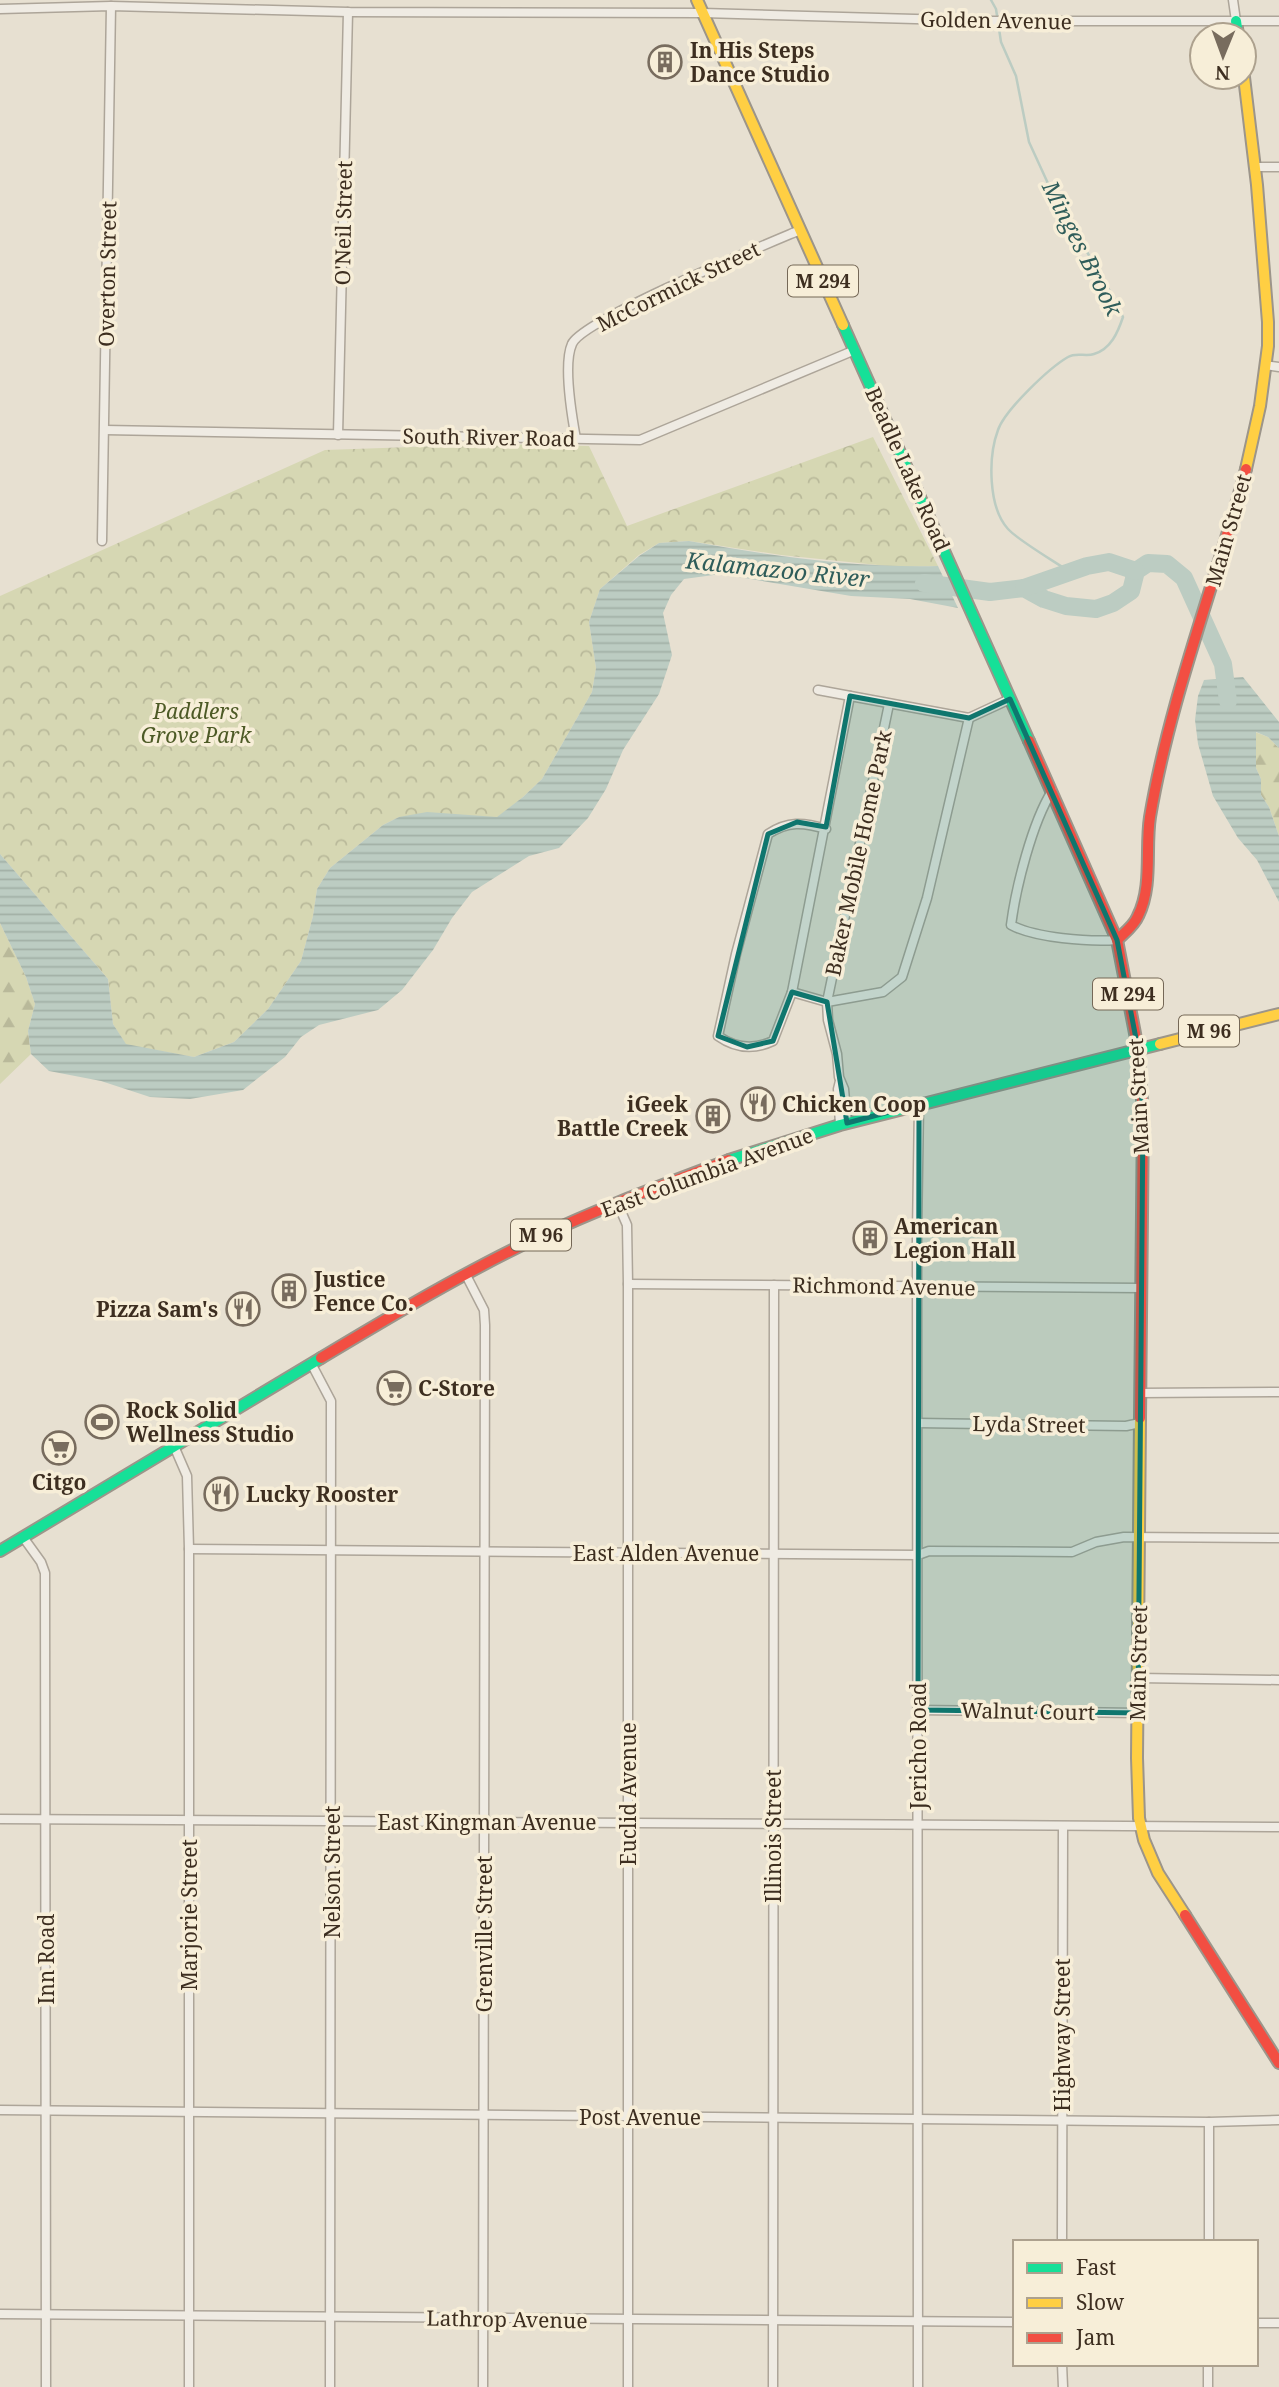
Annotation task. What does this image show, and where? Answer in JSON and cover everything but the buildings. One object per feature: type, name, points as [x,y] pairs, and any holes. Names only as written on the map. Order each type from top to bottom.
[{"type":"main road","name":"Beadle Lake Road","points":[[697,0],[950,561],[1117,940]]},
{"type":"main road","name":"Main Street","points":[[1246,91],[1256,167],[1268,312],[1265,365],[1257,425],[1239,497],[1176,707],[1150,818],[1143,903],[1137,919],[1117,940],[1138,1049],[1143,1113],[1138,1678],[1138,1788],[1141,1828],[1162,1880],[1279,2062]]},
{"type":"main road","name":"East Columbia Avenue","points":[[0,1551],[311,1363],[466,1275],[538,1237],[617,1202],[732,1159],[844,1124],[1279,1014]]},
{"type":"street","points":[[1233,0],[1236,21]]},
{"type":"street","name":"Golden Avenue","points":[[0,9],[111,6],[348,12],[703,13],[987,21],[1188,21]]},
{"type":"street","name":"Overton Street","points":[[102,541],[111,6]]},
{"type":"street","name":"O'Neil Street","points":[[338,435],[348,12]]},
{"type":"street","name":"Golden Avenue","points":[[1258,21],[1279,21]]},
{"type":"street","points":[[1256,167],[1279,167]]},
{"type":"street","name":"McCormick Street","points":[[576,439],[569,369],[572,345],[578,336],[614,314],[800,230]]},
{"type":"street","name":"South River Road","points":[[105,430],[640,440],[855,350]]},
{"type":"street","points":[[1265,365],[1279,367]]},
{"type":"street","name":"Baker Mobile Home Park","points":[[792,992],[827,1002],[883,992],[902,976],[927,898],[969,718],[818,690]]},
{"type":"street","name":"Baker Mobile Home Park","points":[[826,829],[797,822],[780,826],[768,834],[718,1035],[728,1043],[747,1047],[773,1041],[792,992],[826,829],[850,696]]},
{"type":"street","points":[[969,718],[1010,699]]},
{"type":"street","name":"Baker Mobile Home Park","points":[[827,1002],[888,704]]},
{"type":"street","points":[[1052,791],[1043,806],[1029,849],[1011,925],[1034,933],[1096,941],[1117,940]]},
{"type":"street","points":[[827,1002],[840,1081],[844,1089],[844,1124]]},
{"type":"street","name":"Jericho Road","points":[[918,2387],[919,1104]]},
{"type":"street","name":"Euclid Avenue","points":[[617,1202],[627,1225],[628,1284],[628,2387]]},
{"type":"street","name":"Grenville Street","points":[[466,1275],[484,1310],[485,1325],[483,2387]]},
{"type":"street","name":"Richmond Avenue","points":[[628,1284],[1140,1288]]},
{"type":"street","name":"Illinois Street","points":[[773,2387],[774,1285]]},
{"type":"street","name":"Nelson Street","points":[[311,1363],[331,1401],[330,2387]]},
{"type":"street","points":[[1140,1393],[1279,1392]]},
{"type":"street","name":"Lyda Street","points":[[918,1423],[1126,1426],[1140,1423]]},
{"type":"street","name":"Marjorie Street","points":[[174,1446],[187,1476],[189,1549],[189,2387]]},
{"type":"street","name":"Inn Road","points":[[23,1537],[41,1562],[45,1573],[46,2387]]},
{"type":"street","name":"East Alden Avenue","points":[[189,1549],[919,1555],[929,1551],[1072,1552],[1105,1540],[1124,1537],[1279,1538]]},
{"type":"street","points":[[1138,1678],[1279,1680]]},
{"type":"street","name":"Walnut Court","points":[[918,1710],[1138,1713]]},
{"type":"street","name":"East Kingman Avenue","points":[[0,1819],[1279,1828]]},
{"type":"street","name":"Highway Street","points":[[1062,2240],[1063,1828]]},
{"type":"street","name":"Post Avenue","points":[[0,2110],[1209,2122],[1279,2120]]},
{"type":"street","points":[[1209,2122],[1209,2240]]},
{"type":"street","name":"Lathrop Avenue","points":[[0,2314],[1013,2322]]},
{"type":"street","points":[[1258,2323],[1279,2323]]},
{"type":"street","points":[[1062,2366],[1063,2387]]},
{"type":"street","points":[[1208,2366],[1208,2387]]},
{"type":"highlighted area","points":[[850,696],[969,718],[1010,699],[1117,940],[1138,1049],[1143,1113],[1138,1713],[918,1710],[919,1104],[847,1123],[827,1002],[792,992],[773,1041],[747,1047],[718,1036],[768,834],[797,822],[826,827]]},
{"type":"green space","name":"Paddlers Grove Park","points":[[873,437],[938,566],[897,567],[781,555],[689,541],[659,543],[639,555],[600,589],[589,622],[596,668],[592,692],[542,779],[498,817],[399,817],[383,825],[330,868],[317,889],[301,961],[268,1009],[234,1042],[194,1057],[126,1045],[113,1024],[108,979],[0,854],[0,596],[325,450],[498,444],[589,446],[627,526]]},
{"type":"green space","points":[[1255,732],[1268,737],[1279,748],[1279,836],[1269,807],[1261,795],[1261,779],[1256,768]]},
{"type":"green space","points":[[0,923],[26,977],[35,1004],[28,1031],[31,1054],[0,1084]]},
{"type":"water","points":[[689,541],[814,560],[938,566],[958,608],[910,599],[851,596],[721,574],[684,579],[671,595],[663,613],[672,655],[659,694],[623,750],[606,789],[588,818],[559,848],[529,856],[472,892],[402,990],[378,1010],[319,1025],[301,1037],[285,1057],[243,1090],[190,1099],[150,1097],[101,1081],[49,1071],[31,1054],[28,1031],[35,1004],[26,977],[0,923],[0,854],[108,979],[113,1024],[126,1044],[194,1057],[234,1042],[268,1009],[301,961],[317,889],[330,868],[383,825],[399,817],[427,812],[497,817],[542,779],[592,692],[596,668],[589,622],[600,589],[659,543]]},
{"type":"water","points":[[1243,677],[1279,722],[1279,748],[1268,737],[1256,732],[1256,768],[1261,779],[1261,795],[1269,807],[1279,836],[1279,902],[1257,860],[1238,838],[1213,796],[1198,744],[1195,720],[1198,696],[1204,680]]},
{"type":"waterway","name":"Minges Brook","points":[[991,0],[996,9],[1001,42],[1016,76],[1029,142],[1051,190],[1123,317],[1116,334],[1100,352],[1068,357],[1028,390],[1002,422],[995,441],[991,467],[993,495],[1001,520],[1020,539],[1070,572]]},
{"type":"waterway","name":"Kalamazoo River","points":[[1024,588],[1087,566],[1109,562],[1136,571]]},
{"type":"waterway","name":"Kalamazoo River","points":[[924,583],[990,592],[1024,588],[1044,599],[1066,606],[1096,609],[1113,603],[1131,591],[1136,571],[1148,563],[1167,564],[1184,578],[1223,664],[1228,701]]},
{"type":"traffic: fast","points":[[843,325],[1029,741]]},
{"type":"traffic: fast","points":[[729,1160],[840,1125],[1160,1044]]},
{"type":"traffic: fast","points":[[0,1551],[321,1358]]},
{"type":"traffic: slow","points":[[697,0],[843,325]]},
{"type":"traffic: slow","points":[[1246,91],[1257,185],[1268,322],[1268,346],[1260,406],[1246,469]]},
{"type":"traffic: slow","points":[[1160,1044],[1279,1014]]},
{"type":"traffic: slow","points":[[1140,1418],[1137,1758],[1139,1818],[1144,1840],[1158,1873],[1185,1915]]},
{"type":"traffic: jam","points":[[1117,940],[1134,923],[1143,904],[1150,817],[1169,729],[1246,469]]},
{"type":"traffic: jam","points":[[1029,741],[1117,940],[1138,1049]]},
{"type":"traffic: jam","points":[[1138,1049],[1143,1113],[1140,1418]]},
{"type":"traffic: jam","points":[[321,1358],[429,1294],[564,1225],[729,1160]]},
{"type":"traffic: jam","points":[[1185,1915],[1279,2063]]},
{"type":"place","name":"In His Steps Dance Studio","points":[[665,62]]},
{"type":"place","name":"Chicken Coop","points":[[758,1104]]},
{"type":"place","name":"iGeek Battle Creek","points":[[713,1116]]},
{"type":"place","name":"American Legion Hall","points":[[870,1238]]},
{"type":"place","name":"Justice Fence Co.","points":[[289,1291]]},
{"type":"place","name":"Pizza Sam's","points":[[243,1309]]},
{"type":"place","name":"C-Store","points":[[394,1388]]},
{"type":"place","name":"Rock Solid Wellness Studio","points":[[102,1422]]},
{"type":"place","name":"Citgo","points":[[59,1448]]},
{"type":"place","name":"Lucky Rooster","points":[[221,1494]]}]
